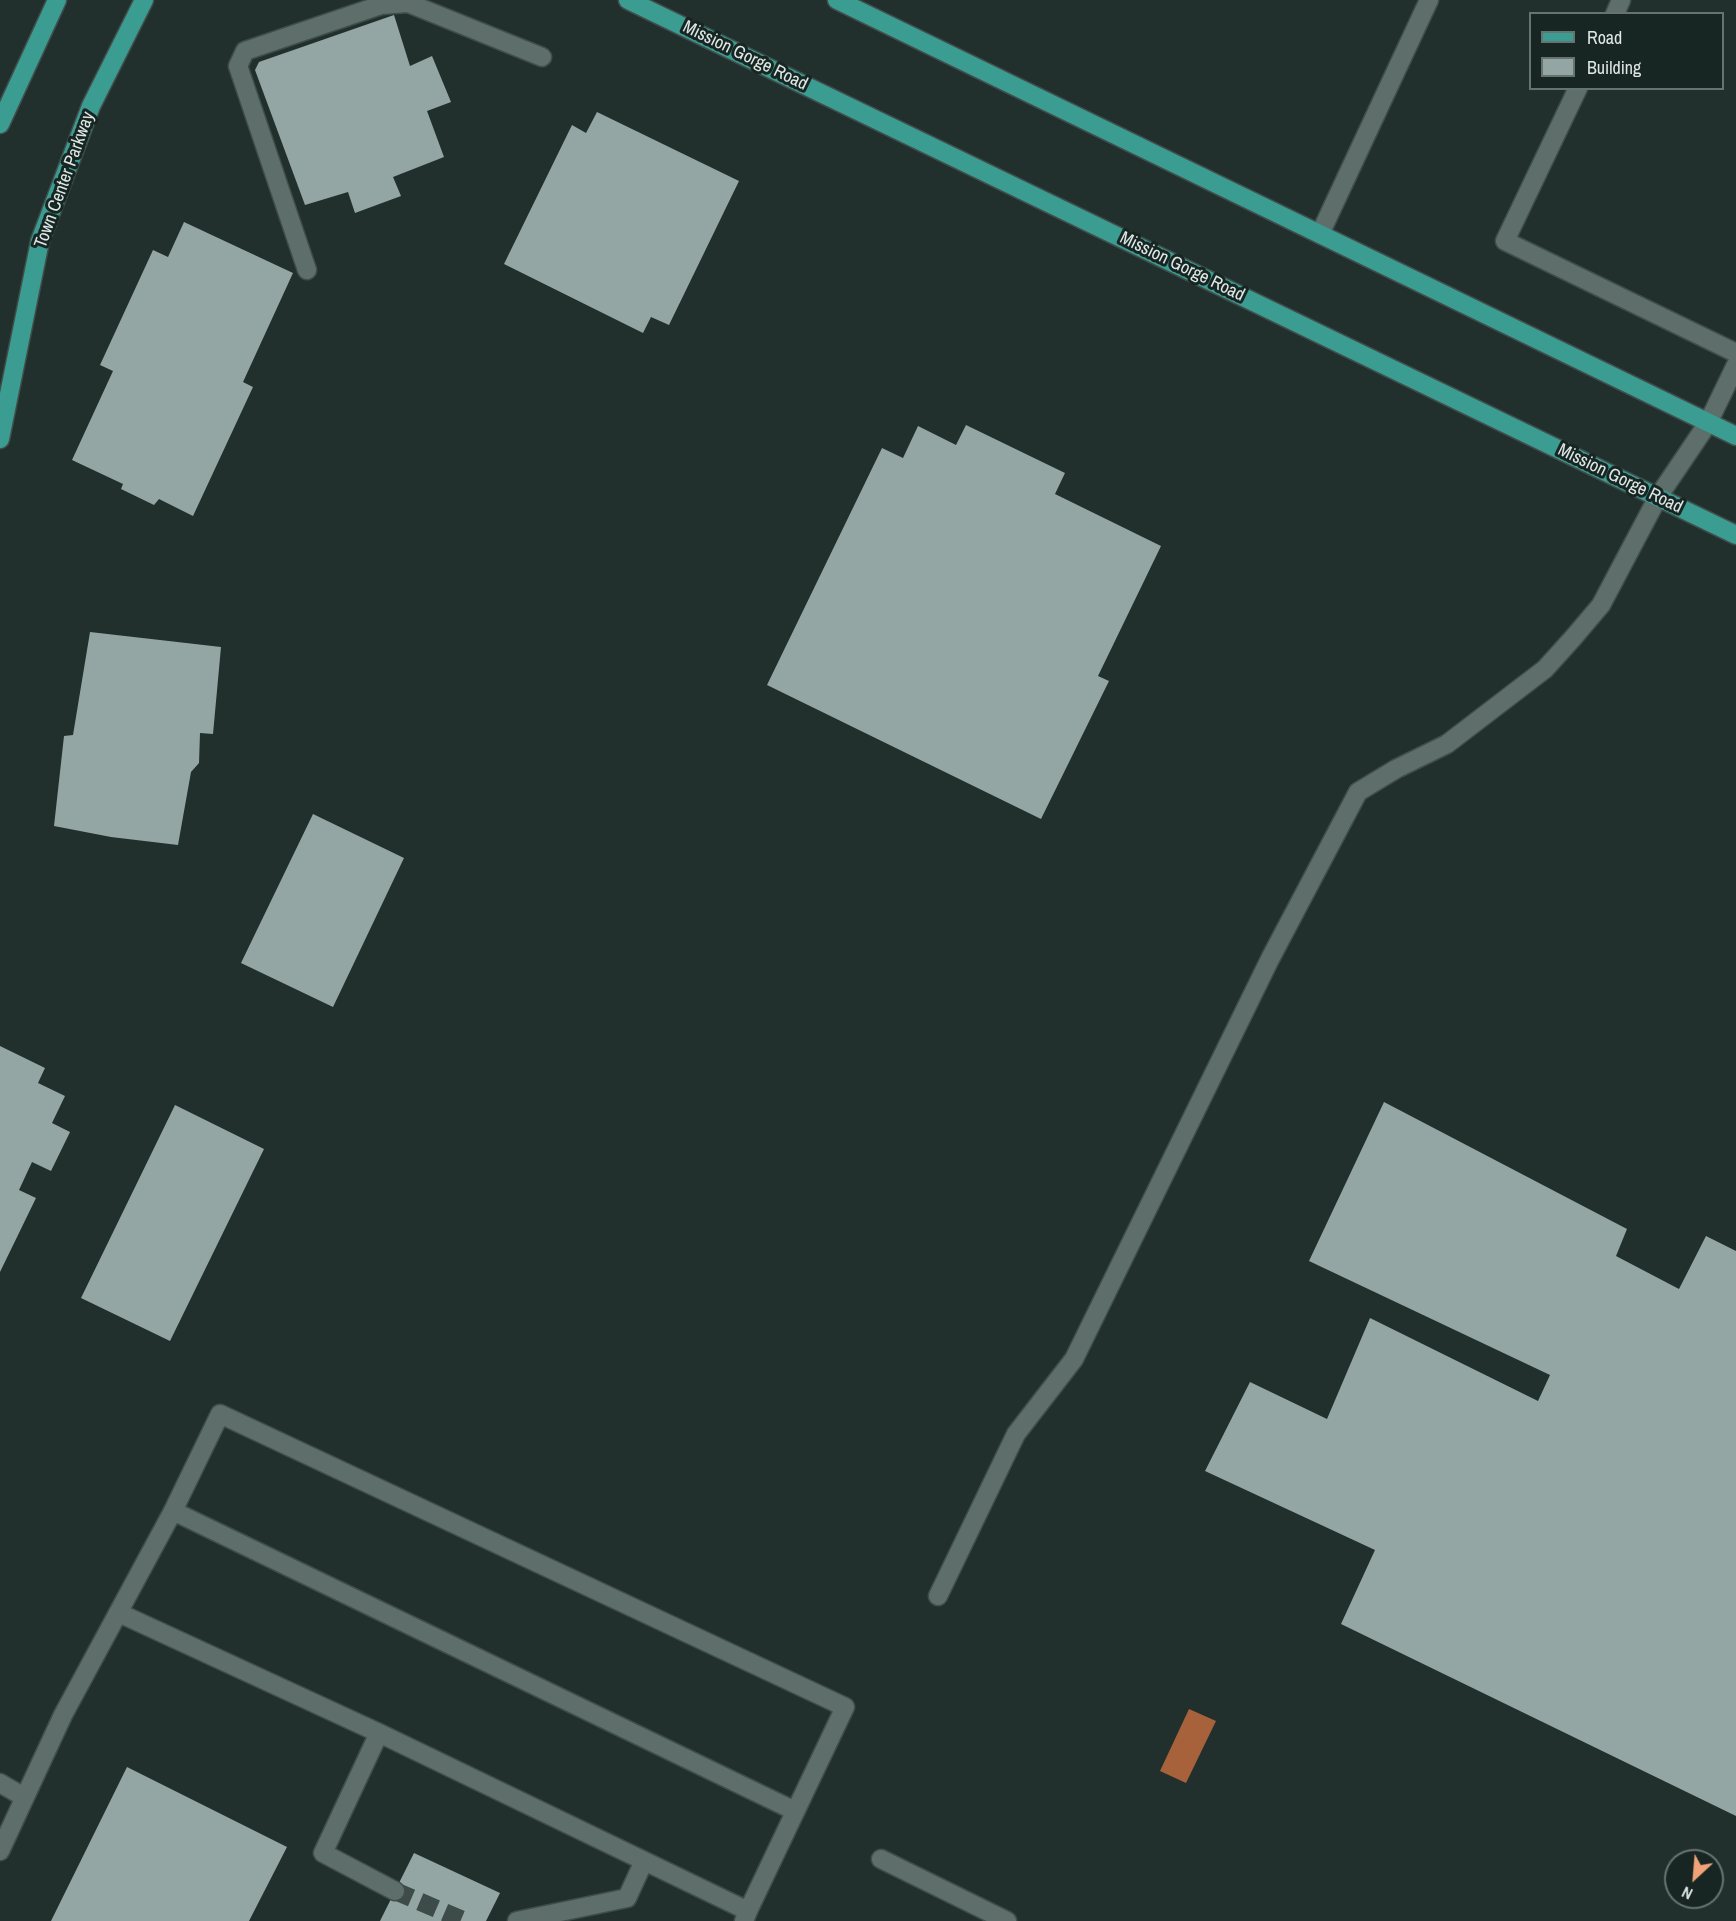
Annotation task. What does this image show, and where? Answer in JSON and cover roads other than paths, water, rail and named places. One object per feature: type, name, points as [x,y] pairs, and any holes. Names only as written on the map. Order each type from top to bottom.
[{"type":"main road","points":[[0,124],[57,0]]},
{"type":"main road","name":"Town Center Parkway","points":[[0,439],[40,241],[92,106],[144,0]]},
{"type":"main road","name":"Mission Gorge Road","points":[[628,0],[1736,535]]},
{"type":"main road","points":[[837,0],[1736,436]]},
{"type":"street","points":[[1320,234],[1429,0]]},
{"type":"street","points":[[307,270],[238,66],[245,51],[381,5],[408,3],[542,57]]},
{"type":"street","points":[[1577,90],[1505,241],[1736,352]]},
{"type":"street","points":[[938,1596],[1016,1434],[1074,1359],[1270,959],[1358,792],[1396,769],[1446,744],[1545,669],[1601,605],[1658,497],[1708,423],[1736,365]]},
{"type":"street","points":[[0,1851],[63,1716],[173,1511],[220,1414],[845,1707],[746,1916],[644,1861],[379,1733],[119,1613]]},
{"type":"street","points":[[173,1511],[795,1811]]},
{"type":"street","points":[[379,1733],[323,1853],[395,1891]]},
{"type":"street","points":[[0,1783],[24,1797]]},
{"type":"street","points":[[881,1859],[1007,1921]]},
{"type":"street","points":[[517,1921],[627,1898],[644,1861]]},
{"type":"tunnel","points":[[395,1891],[465,1921]]}]
